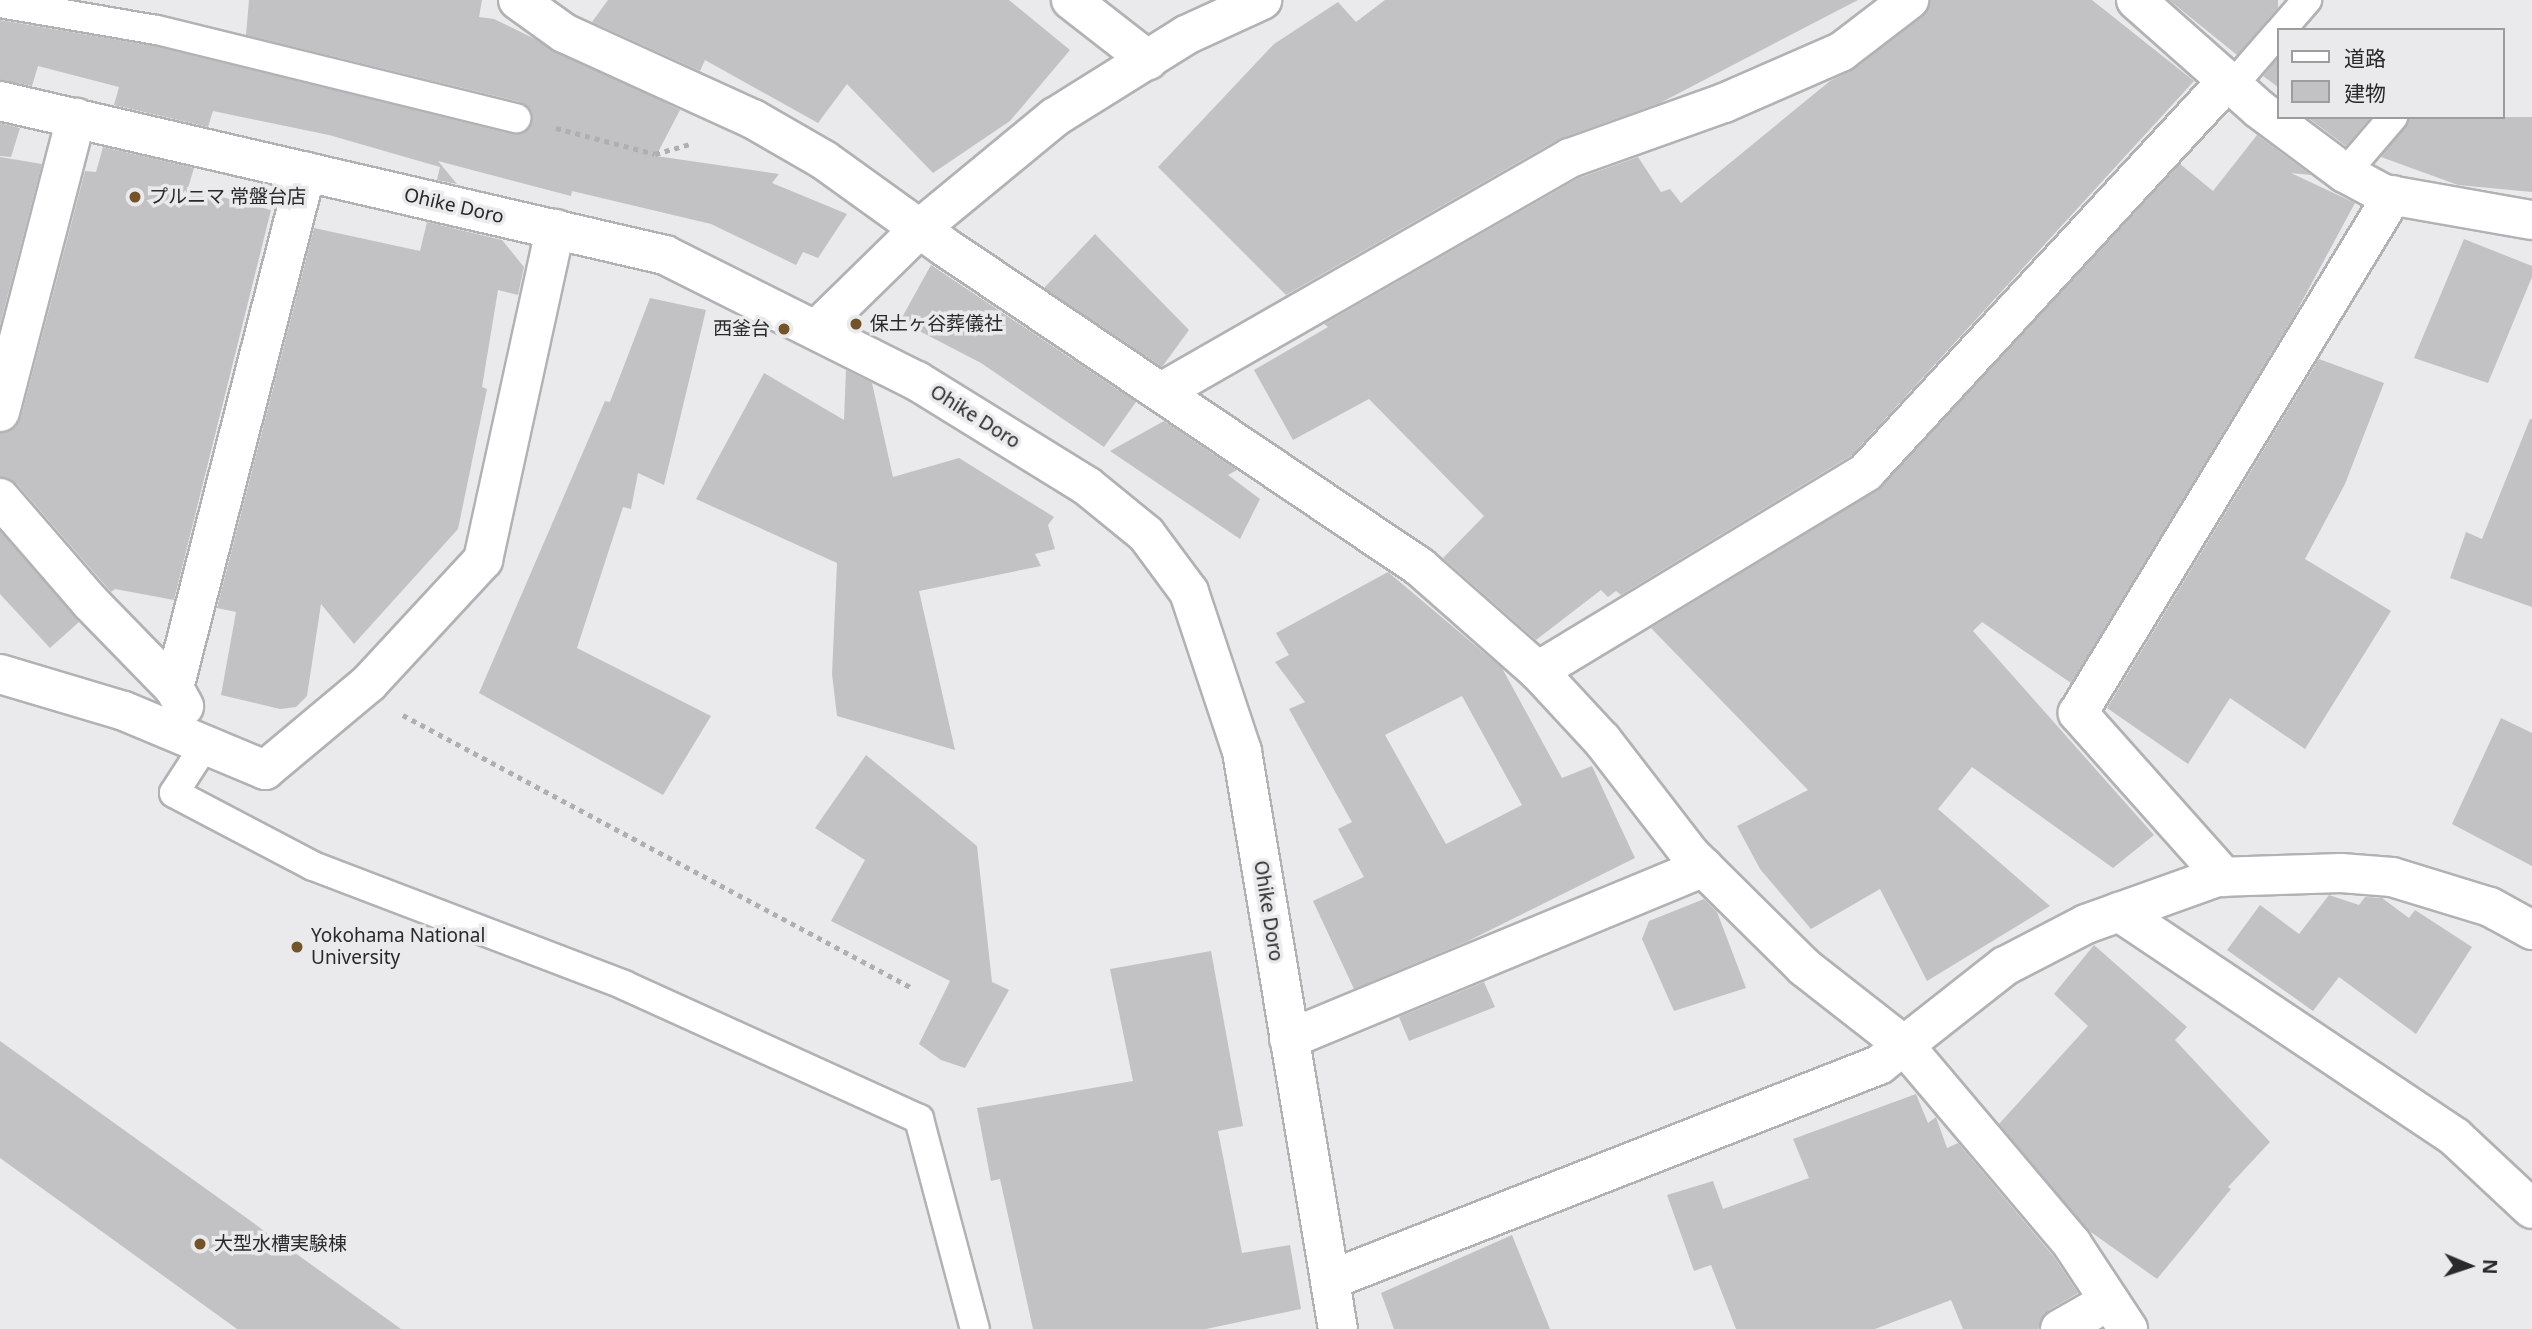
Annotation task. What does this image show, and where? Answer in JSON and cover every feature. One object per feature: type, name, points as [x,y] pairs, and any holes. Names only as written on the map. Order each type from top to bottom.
[{"type":"street","points":[[519,0],[564,33],[761,124],[824,160],[919,229],[1163,391],[1420,567],[1538,671],[1602,740],[1704,867],[1804,967],[1904,1045],[2072,1244],[2119,1315],[2060,1329]]},
{"type":"street","points":[[1071,0],[1148,60]]},
{"type":"street","points":[[816,331],[919,229],[1055,117],[1186,35],[1262,0]]},
{"type":"street","points":[[1163,391],[1570,158],[1724,103],[1841,52],[1909,0]]},
{"type":"street","points":[[2136,0],[2229,83],[2345,173],[2393,195],[2532,220]]},
{"type":"street","points":[[1538,671],[1866,472],[2229,83]]},
{"type":"street","name":"Ohike Doro","points":[[0,100],[665,255],[917,381],[1087,486],[1146,534],[1189,592],[1242,751],[1338,1329]]},
{"type":"street","points":[[0,412],[76,118]]},
{"type":"street","points":[[174,688],[306,172]]},
{"type":"street","points":[[2224,877],[2078,713],[2393,195]]},
{"type":"street","points":[[0,674],[124,711],[265,770],[359,691],[483,560],[555,229]]},
{"type":"street","points":[[0,498],[90,602],[174,688],[205,745]]},
{"type":"street","points":[[1289,1039],[1704,867]]},
{"type":"street","points":[[1330,1280],[1879,1065],[2005,966],[2119,912],[2224,877],[2342,873],[2392,877],[2490,907],[2532,930]]},
{"type":"street","points":[[2119,912],[2455,1137],[2532,1209]]},
{"type":"lane","points":[[2283,28],[2307,0]]},
{"type":"lane","points":[[0,3],[157,30],[516,118]]},
{"type":"lane","points":[[2229,83],[2276,35]]},
{"type":"lane","points":[[2345,173],[2391,119]]},
{"type":"lane","points":[[205,745],[174,793],[313,866],[624,985],[919,1119],[975,1329]]},
{"type":"path","points":[[516,118],[655,154],[761,124]]},
{"type":"path","points":[[359,691],[914,989]]},
{"type":"building","points":[[249,0],[482,0],[479,17],[494,19],[680,110],[656,156],[779,174],[772,183],[847,214],[818,258],[803,252],[796,265],[711,224],[572,191],[571,196],[438,161],[457,184],[437,180],[440,167],[329,135],[213,111],[208,127],[114,105],[119,87],[38,66],[32,86],[0,80],[0,20],[154,46],[512,134],[521,134],[532,123],[532,113],[520,102],[246,35]]},
{"type":"building","points":[[608,0],[1009,0],[1070,50],[1010,121],[933,173],[847,84],[818,123],[705,60],[700,71],[592,22]]},
{"type":"building","points":[[1385,0],[1858,0],[1660,103],[1559,139],[1286,295],[1158,167],[1274,44],[1338,2],[1356,22]]},
{"type":"building","points":[[1930,0],[2092,0],[2194,81],[1852,455],[1621,595],[1616,591],[1608,597],[1601,590],[1536,640],[1443,558],[1484,516],[1369,399],[1293,440],[1254,370],[1328,327],[1324,324],[1579,178],[1638,157],[1661,192],[1670,189],[1681,203],[1830,81],[1854,69],[1922,17]]},
{"type":"building","points":[[2169,0],[2278,0],[2278,8],[2237,55]]},
{"type":"building","points":[[2276,60],[2276,86],[2263,76]]},
{"type":"building","points":[[2532,117],[2532,192],[2458,185],[2381,157],[2408,119]]},
{"type":"building","points":[[2310,119],[2369,119],[2346,146]]},
{"type":"building","points":[[0,123],[20,128],[11,157],[0,156]]},
{"type":"building","points":[[2257,135],[2311,175],[2291,173],[2355,203],[2294,316],[2071,683],[1982,622],[1973,631],[2154,835],[2113,868],[1972,767],[1938,809],[2050,906],[1927,981],[1880,889],[1811,929],[1760,869],[1737,826],[1808,790],[1651,628],[1878,490],[2180,164],[2213,191]]},
{"type":"building","points":[[103,147],[194,168],[188,188],[271,210],[174,600],[115,589],[111,592],[17,484],[0,477],[0,433],[15,428],[21,417],[85,171],[96,172]]},
{"type":"building","points":[[0,157],[42,164],[0,325]]},
{"type":"building","points":[[427,222],[502,240],[524,267],[518,295],[498,290],[482,387],[487,389],[458,529],[354,644],[321,604],[307,696],[296,707],[280,709],[221,695],[236,612],[217,608],[314,228],[420,251]]},
{"type":"building","points":[[1095,234],[1189,330],[1162,367],[1044,288]]},
{"type":"building","points":[[2464,239],[2532,266],[2532,277],[2488,383],[2414,358]]},
{"type":"building","points":[[931,265],[1136,402],[1104,447],[981,363],[900,321]]},
{"type":"building","points":[[650,298],[706,310],[664,485],[638,473],[631,509],[623,507],[577,648],[711,716],[663,795],[479,693],[605,401],[610,402]]},
{"type":"building","points":[[2319,359],[2384,383],[2345,484],[2305,559],[2391,611],[2305,749],[2230,698],[2188,764],[2107,708]]},
{"type":"building","points":[[846,370],[872,383],[893,477],[959,458],[1054,517],[1048,525],[1055,549],[1035,554],[1041,566],[919,591],[955,750],[837,716],[832,674],[837,563],[696,499],[764,373],[844,420]]},
{"type":"building","points":[[2530,419],[2532,607],[2450,578],[2466,532],[2482,539]]},
{"type":"building","points":[[1164,421],[1237,470],[1228,475],[1260,499],[1240,539],[1110,451]]},
{"type":"building","points":[[0,531],[79,622],[50,648],[0,594]]},
{"type":"building","points":[[1388,572],[1502,668],[1562,778],[1592,766],[1635,858],[1466,942],[1354,989],[1313,901],[1364,877],[1338,829],[1352,822],[1289,709],[1305,702],[1275,662],[1289,655],[1276,633]],"holes":[[[1462,696],[1522,805],[1446,844],[1385,735]]]},
{"type":"building","points":[[2501,718],[2532,733],[2532,866],[2452,824]]},
{"type":"building","points":[[866,755],[977,846],[992,982],[1009,990],[965,1068],[941,1060],[919,1044],[950,981],[831,921],[865,860],[815,828]]},
{"type":"building","points":[[2329,895],[2359,905],[2365,897],[2382,898],[2409,918],[2415,910],[2472,947],[2416,1034],[2339,977],[2313,1011],[2227,950],[2260,905],[2299,934]]},
{"type":"building","points":[[1704,899],[1717,912],[1746,988],[1674,1011],[1642,939],[1649,921]]},
{"type":"building","points":[[2094,945],[2187,1027],[2175,1040],[2270,1142],[2228,1187],[2231,1189],[2157,1279],[2088,1230],[1999,1124],[2088,1026],[2054,994]]},
{"type":"building","points":[[1211,951],[1243,1126],[1218,1131],[1242,1253],[1290,1245],[1301,1309],[1206,1329],[1033,1329],[1000,1179],[991,1181],[977,1108],[1133,1081],[1110,969]]},
{"type":"building","points":[[1484,982],[1495,1007],[1409,1041],[1399,1017]]},
{"type":"building","name":"大型水槽実験棟","points":[[0,1041],[401,1329],[237,1329],[0,1158]]},
{"type":"building","points":[[1916,1094],[1928,1123],[1936,1117],[1947,1148],[1958,1143],[2054,1257],[2078,1293],[2049,1310],[2038,1329],[1963,1329],[1951,1300],[1875,1329],[1736,1329],[1711,1265],[1694,1271],[1667,1195],[1713,1181],[1723,1209],[1809,1178],[1793,1139]]},
{"type":"building","points":[[1512,1235],[1550,1329],[1394,1329],[1381,1293]]},
{"type":"place","name":"プルニマ 常盤台店","points":[[135,197]]},
{"type":"place","name":"保土ヶ谷葬儀社","points":[[856,324]]},
{"type":"place","name":"西釜台","points":[[784,329]]},
{"type":"place","name":"Yokohama National University","points":[[297,947]]},
{"type":"place","name":"大型水槽実験棟","points":[[200,1244]]}]
